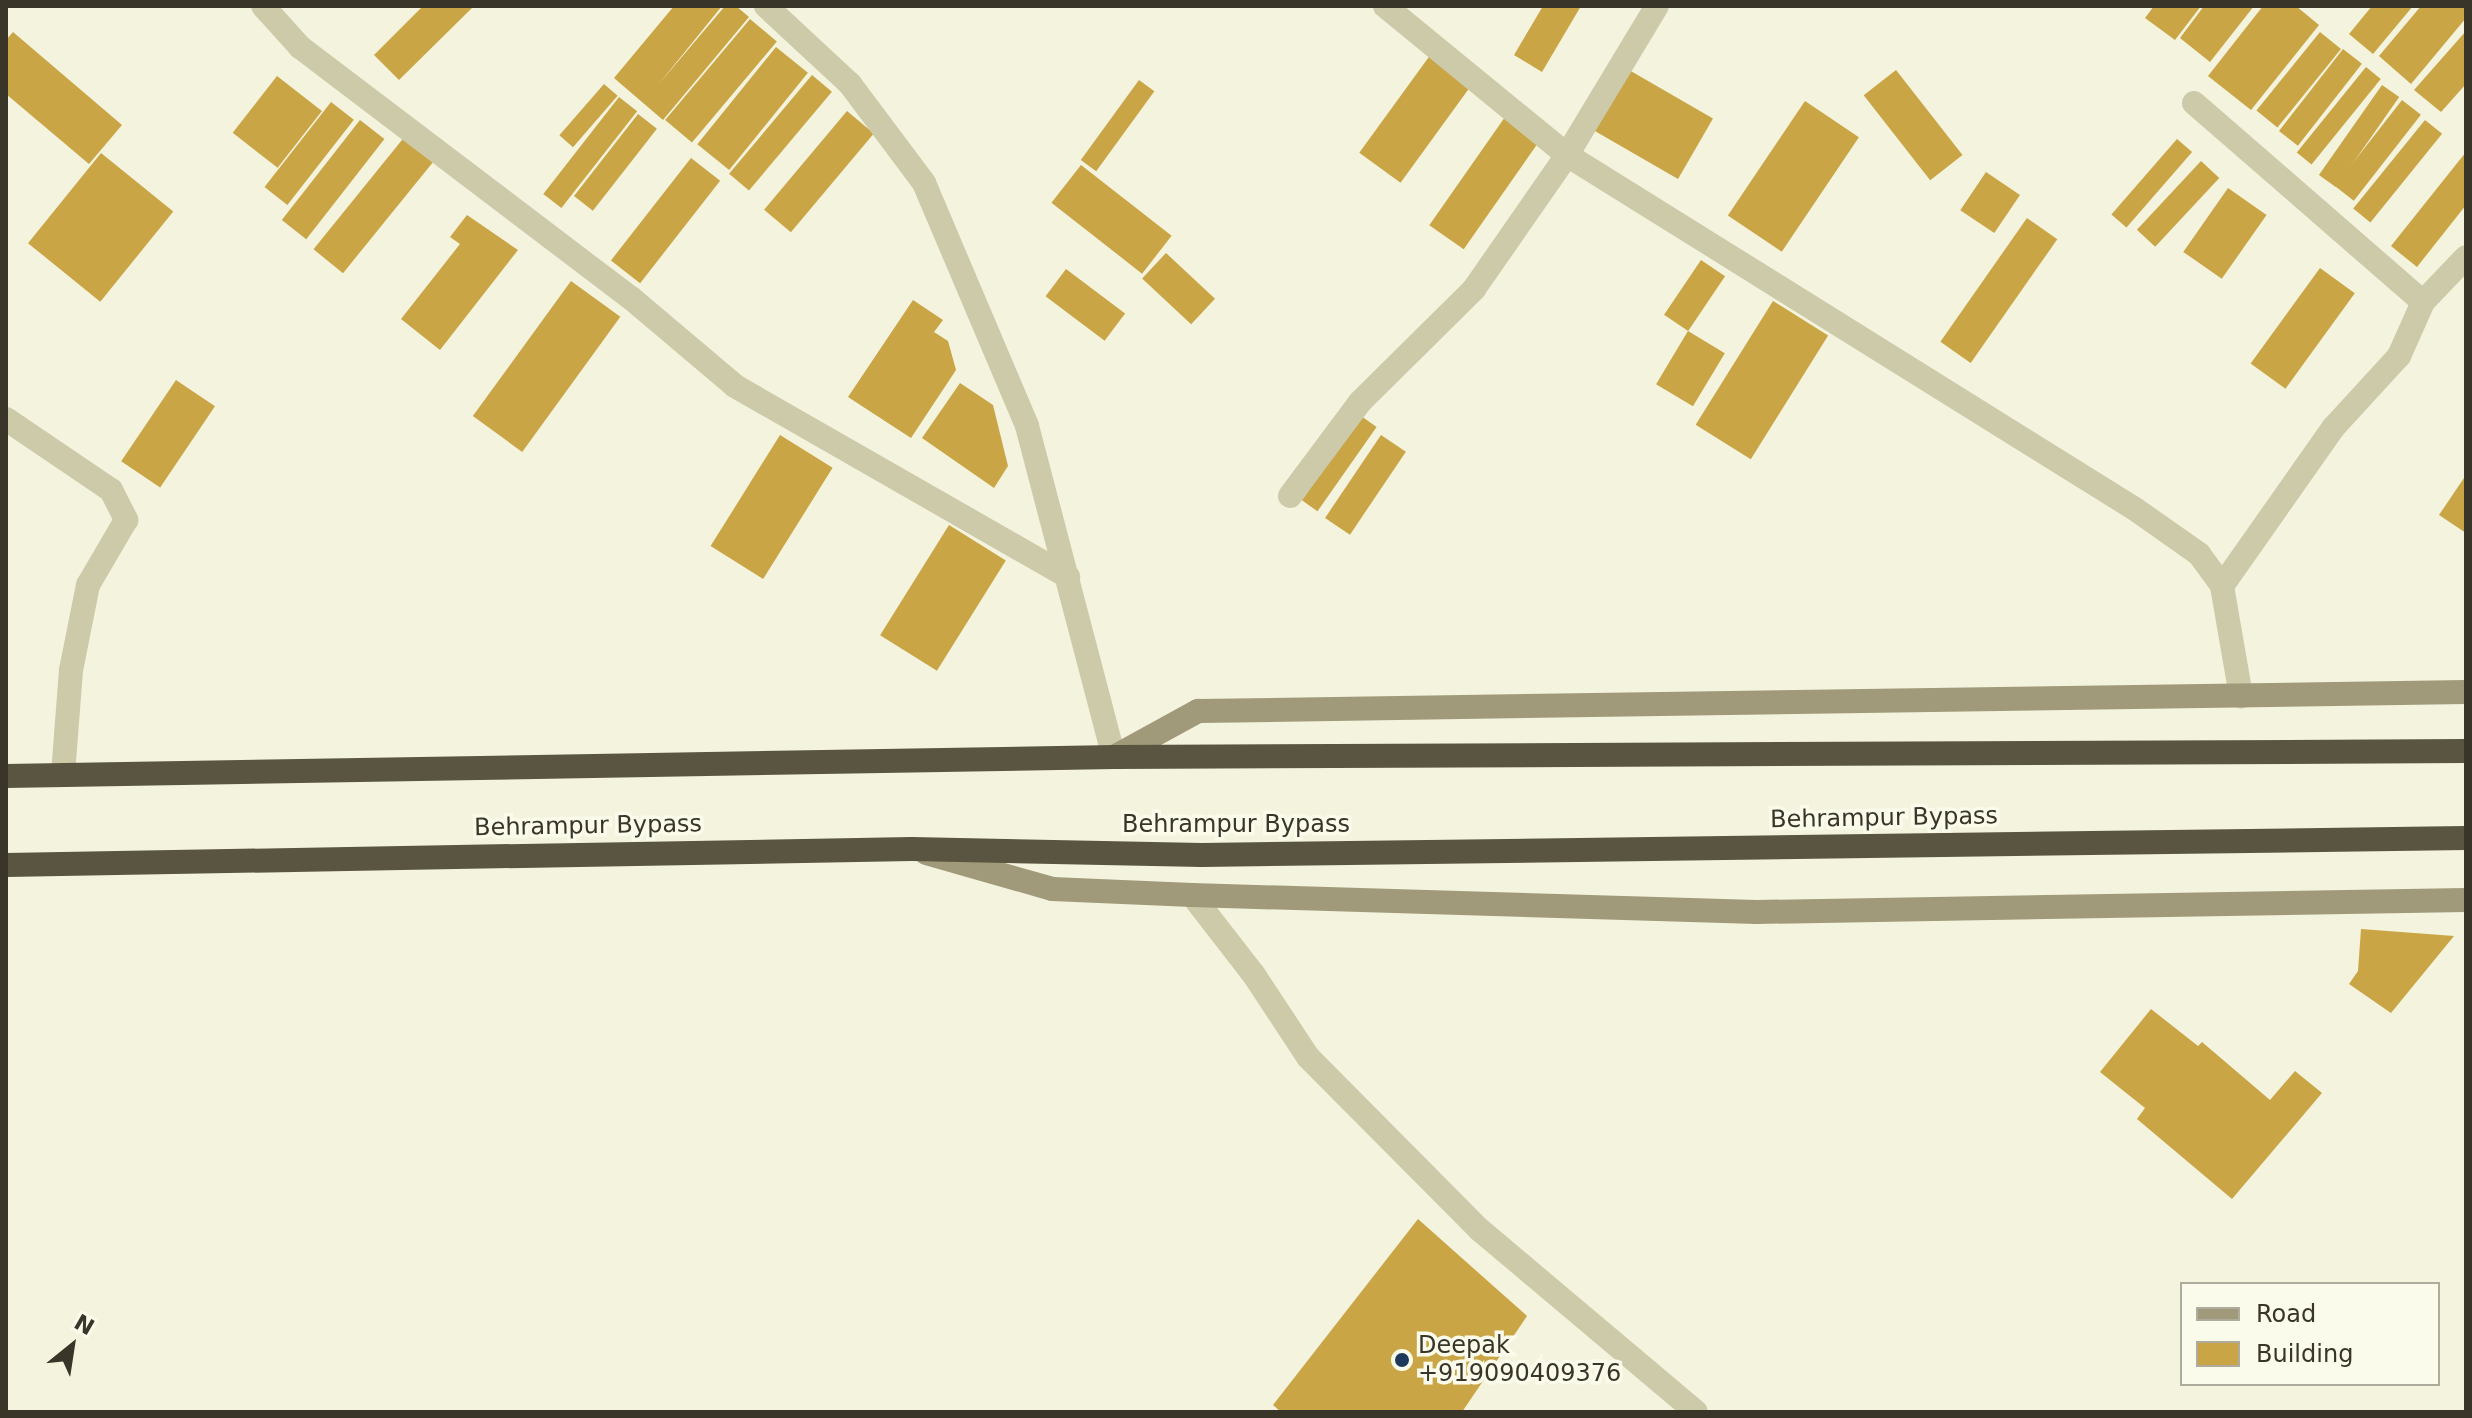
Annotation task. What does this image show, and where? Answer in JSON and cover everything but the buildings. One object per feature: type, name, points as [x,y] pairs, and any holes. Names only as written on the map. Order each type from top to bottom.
[{"type":"highway","points":[[6,776],[1114,757],[2466,751]]},
{"type":"highway","name":"Behrampur Bypass","points":[[6,865],[912,849],[1202,855],[2466,838]]},
{"type":"street","points":[[263,6],[300,47],[631,298],[735,386],[1068,577]]},
{"type":"street","points":[[766,6],[850,84],[924,183],[1027,426],[1114,757],[1198,711],[2466,692]]},
{"type":"street","points":[[1385,6],[1567,155],[2135,509],[2199,554],[2222,586],[2241,696]]},
{"type":"street","points":[[1290,496],[1360,402],[1474,289],[1567,155],[1657,6]]},
{"type":"street","points":[[2194,103],[2423,302]]},
{"type":"street","points":[[2222,586],[2333,428],[2399,356],[2423,302],[2466,257]]},
{"type":"street","points":[[6,419],[111,490],[126,520],[88,585],[71,670],[63,775]]},
{"type":"street","points":[[912,849],[1052,889],[1192,895],[1757,912],[2466,900]]},
{"type":"street","points":[[1192,895],[1254,975],[1308,1057],[1480,1230],[1696,1412]]},
{"type":"place","name":"Deepak +919090409376","points":[[1402,1360]]}]
